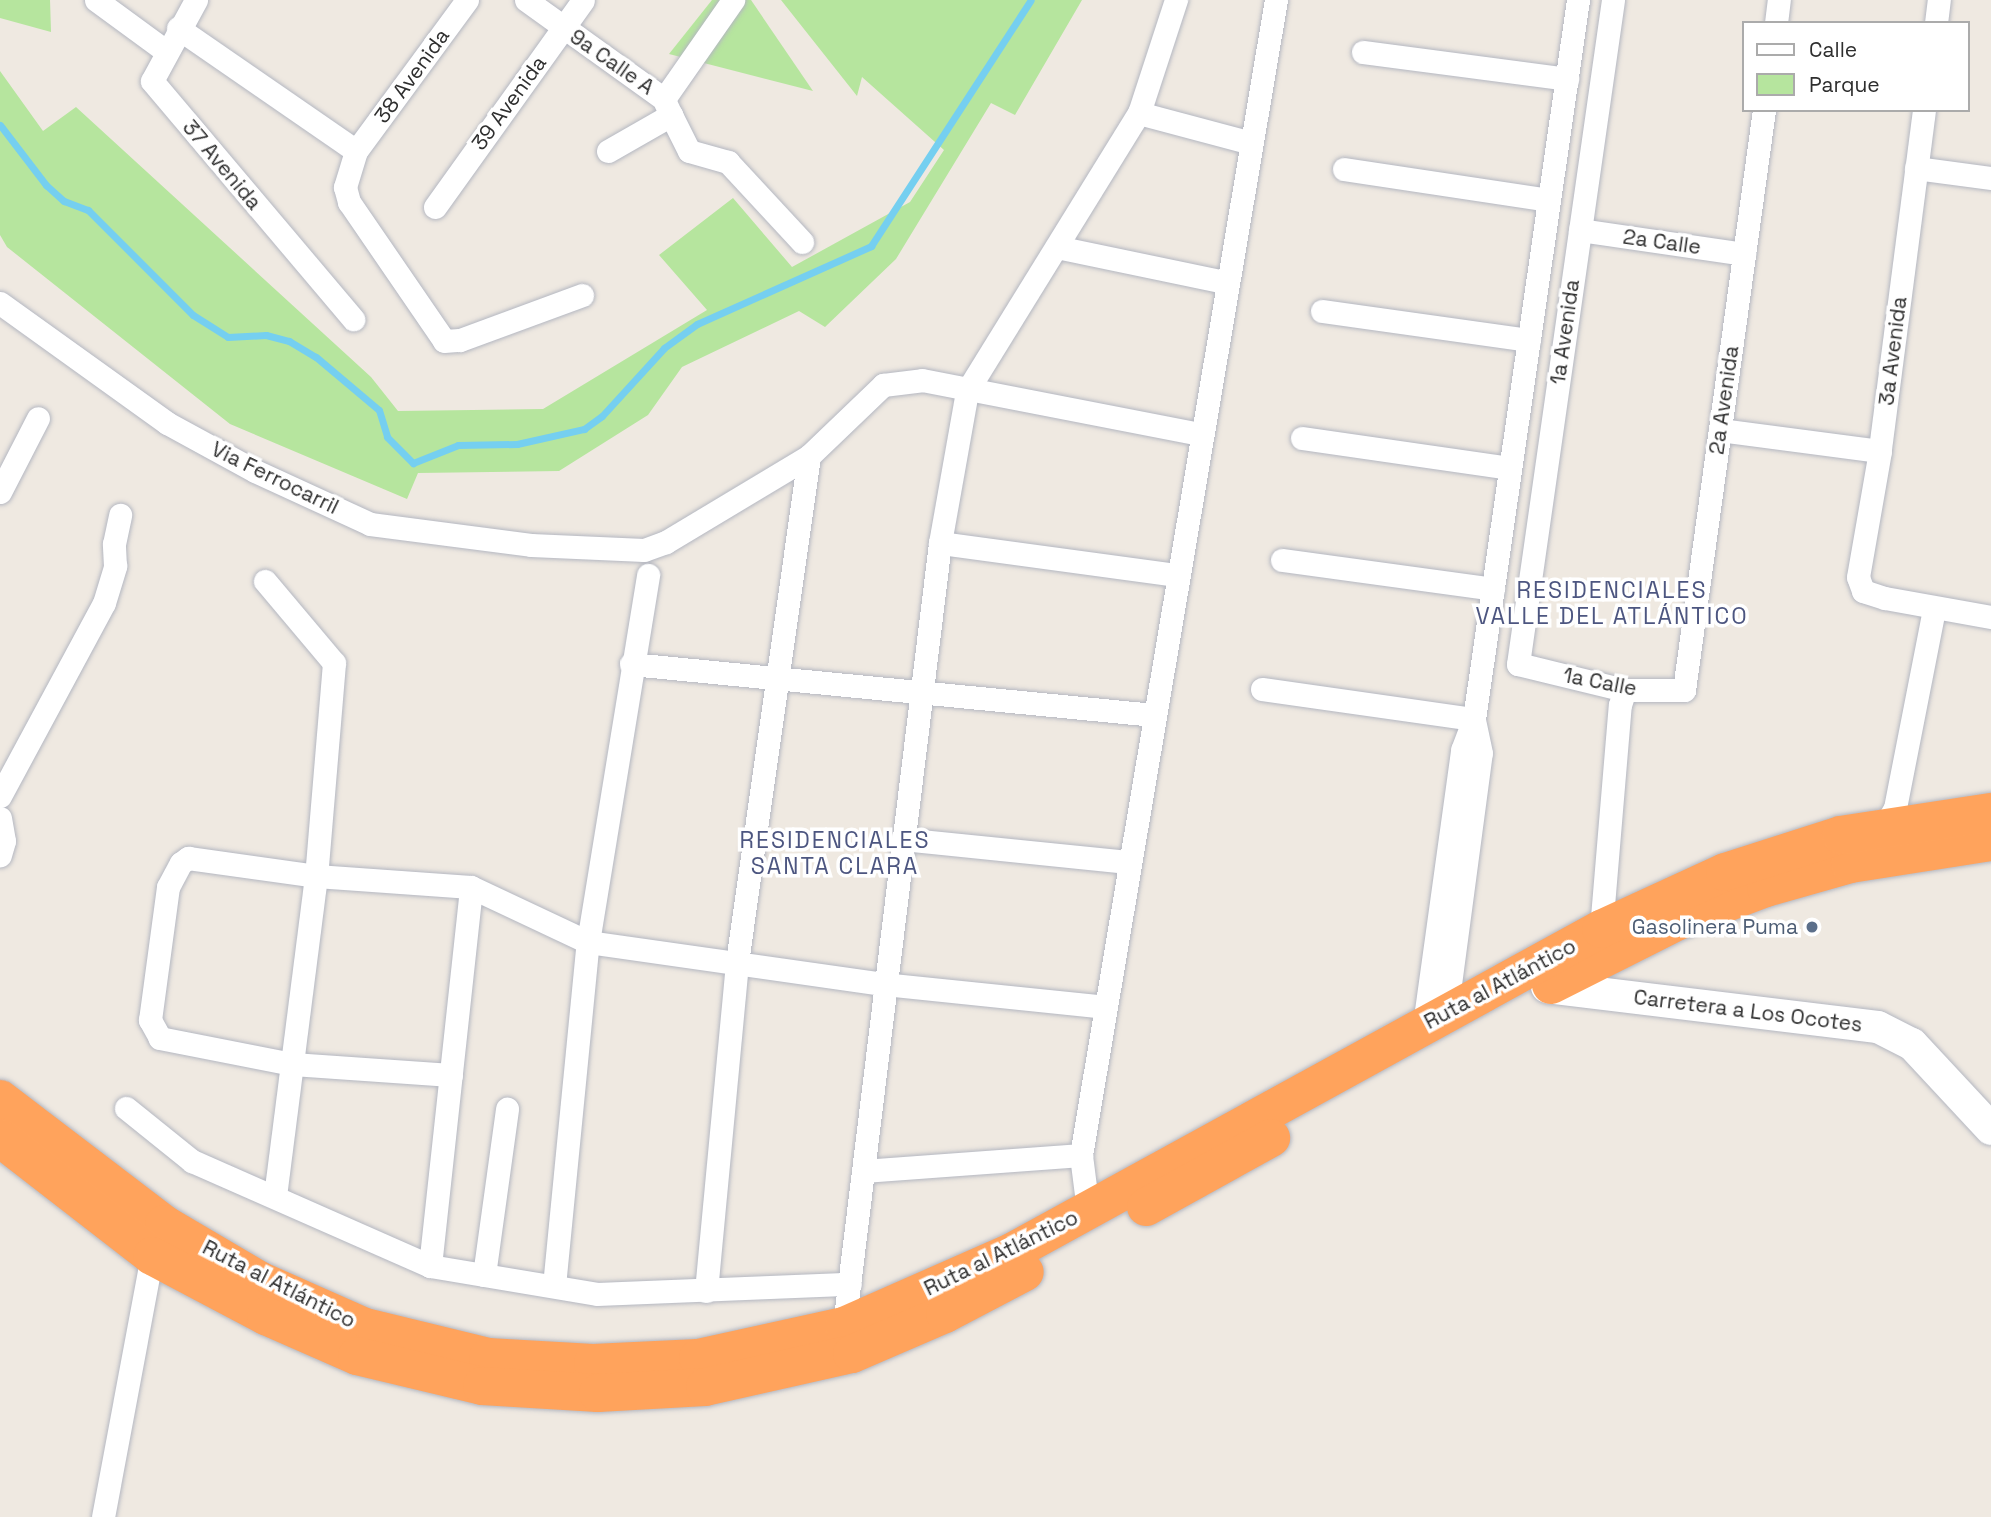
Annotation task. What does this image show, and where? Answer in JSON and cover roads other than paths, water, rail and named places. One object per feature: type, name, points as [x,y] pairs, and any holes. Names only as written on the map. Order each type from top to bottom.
[{"type":"highway","name":"Ruta al Atlántico","points":[[0,1099],[164,1224],[271,1285],[365,1327],[417,1342],[488,1357],[593,1363],[698,1358],[844,1326],[1012,1252],[1601,929],[1725,872],[1884,827],[1991,812]]},
{"type":"highway","name":"Ruta al Atlántico","points":[[0,1139],[152,1256],[266,1316],[357,1356],[482,1385],[598,1393],[705,1387],[852,1354],[945,1314],[1547,987],[1676,922],[1766,888],[1850,864],[1991,842]]},
{"type":"main road","name":"Carretera a Los Ocotes","points":[[1547,987],[1878,1027],[1912,1044],[1991,1129]]},
{"type":"street","points":[[96,0],[167,52]]},
{"type":"street","name":"37 Avenida","points":[[196,0],[153,77],[154,84],[353,319]]},
{"type":"street","name":"38 Avenida","points":[[467,0],[356,152],[345,187],[349,202],[444,341],[460,340],[582,295]]},
{"type":"street","name":"9a Calle A","points":[[526,0],[667,107]]},
{"type":"street","name":"39 Avenida","points":[[435,207],[583,0]]},
{"type":"street","points":[[608,151],[667,107],[733,0]]},
{"type":"street","points":[[844,1326],[940,543],[967,390],[1139,113],[1176,0]]},
{"type":"street","points":[[1088,1210],[1081,1155],[1248,142],[1276,0]]},
{"type":"street","points":[[1435,1020],[1481,753],[1474,719],[1578,0]]},
{"type":"street","name":"1a Avenida","points":[[1518,664],[1613,0]]},
{"type":"street","points":[[1776,21],[1779,0]]},
{"type":"street","points":[[1936,21],[1939,0]]},
{"type":"street","points":[[178,28],[356,152]]},
{"type":"street","points":[[1363,52],[1567,79]]},
{"type":"street","points":[[667,107],[689,151],[728,162],[802,242]]},
{"type":"street","name":"2a Avenida","points":[[1684,690],[1764,112]]},
{"type":"street","name":"3a Avenida","points":[[1924,112],[1880,451],[1858,577],[1863,591],[1934,609]]},
{"type":"street","points":[[1139,113],[1248,142]]},
{"type":"street","points":[[1916,168],[1991,178]]},
{"type":"street","points":[[1344,169],[1549,200]]},
{"type":"street","name":"2a Calle","points":[[1580,230],[1744,254]]},
{"type":"street","points":[[1057,247],[1225,282]]},
{"type":"street","name":"Via Ferrocarril","points":[[0,303],[167,422],[255,471],[370,524],[531,545],[589,545],[644,550],[666,542],[809,456],[883,385],[922,380],[1200,434]]},
{"type":"street","points":[[1322,311],[1529,340]]},
{"type":"street","points":[[0,492],[38,418]]},
{"type":"street","points":[[1720,430],[1880,451]]},
{"type":"street","points":[[1302,438],[1510,468]]},
{"type":"street","points":[[706,1291],[737,962],[775,678],[809,456]]},
{"type":"street","points":[[0,796],[104,603],[115,566],[114,544],[120,516]]},
{"type":"street","points":[[940,543],[1177,575]]},
{"type":"street","points":[[1282,560],[1493,589]]},
{"type":"street","points":[[554,1286],[588,942],[631,664],[648,575]]},
{"type":"street","points":[[265,581],[334,663],[316,876],[275,1195]]},
{"type":"street","points":[[1884,827],[1895,808],[1934,609],[1991,617]]},
{"type":"street","points":[[631,664],[1154,715]]},
{"type":"street","name":"1a Calle","points":[[1518,664],[1625,690],[1684,690]]},
{"type":"street","points":[[1262,689],[1474,719]]},
{"type":"street","points":[[1601,929],[1620,705],[1625,690]]},
{"type":"street","points":[[0,818],[4,841],[0,855]]},
{"type":"street","points":[[902,839],[1129,862]]},
{"type":"street","points":[[451,1075],[292,1064],[160,1038],[150,1020],[168,887],[181,863],[188,858],[316,876],[471,887],[588,942],[884,984],[1105,1007]]},
{"type":"street","points":[[430,1266],[471,887]]},
{"type":"street","points":[[126,1108],[192,1161],[275,1195],[430,1266],[597,1294],[850,1284]]},
{"type":"street","points":[[484,1275],[507,1109]]},
{"type":"street","points":[[863,1171],[1081,1155]]},
{"type":"street","points":[[103,1517],[152,1256]]},
{"type":"waterway","points":[[0,125],[46,185],[64,201],[88,210],[193,315],[228,337],[266,335],[289,341],[316,357],[379,410],[387,437],[413,463],[458,445],[517,444],[584,429],[602,416],[664,348],[697,324],[871,246],[1031,0]]},
{"type":"place","name":"Gasolinera Puma","points":[[1812,927]]},
{"type":"district","name":"RESIDENCIALES VALLE DEL ATLÁNTICO","points":[[1612,603]]},
{"type":"district","name":"RESIDENCIALES SANTA CLARA","points":[[835,853]]}]
